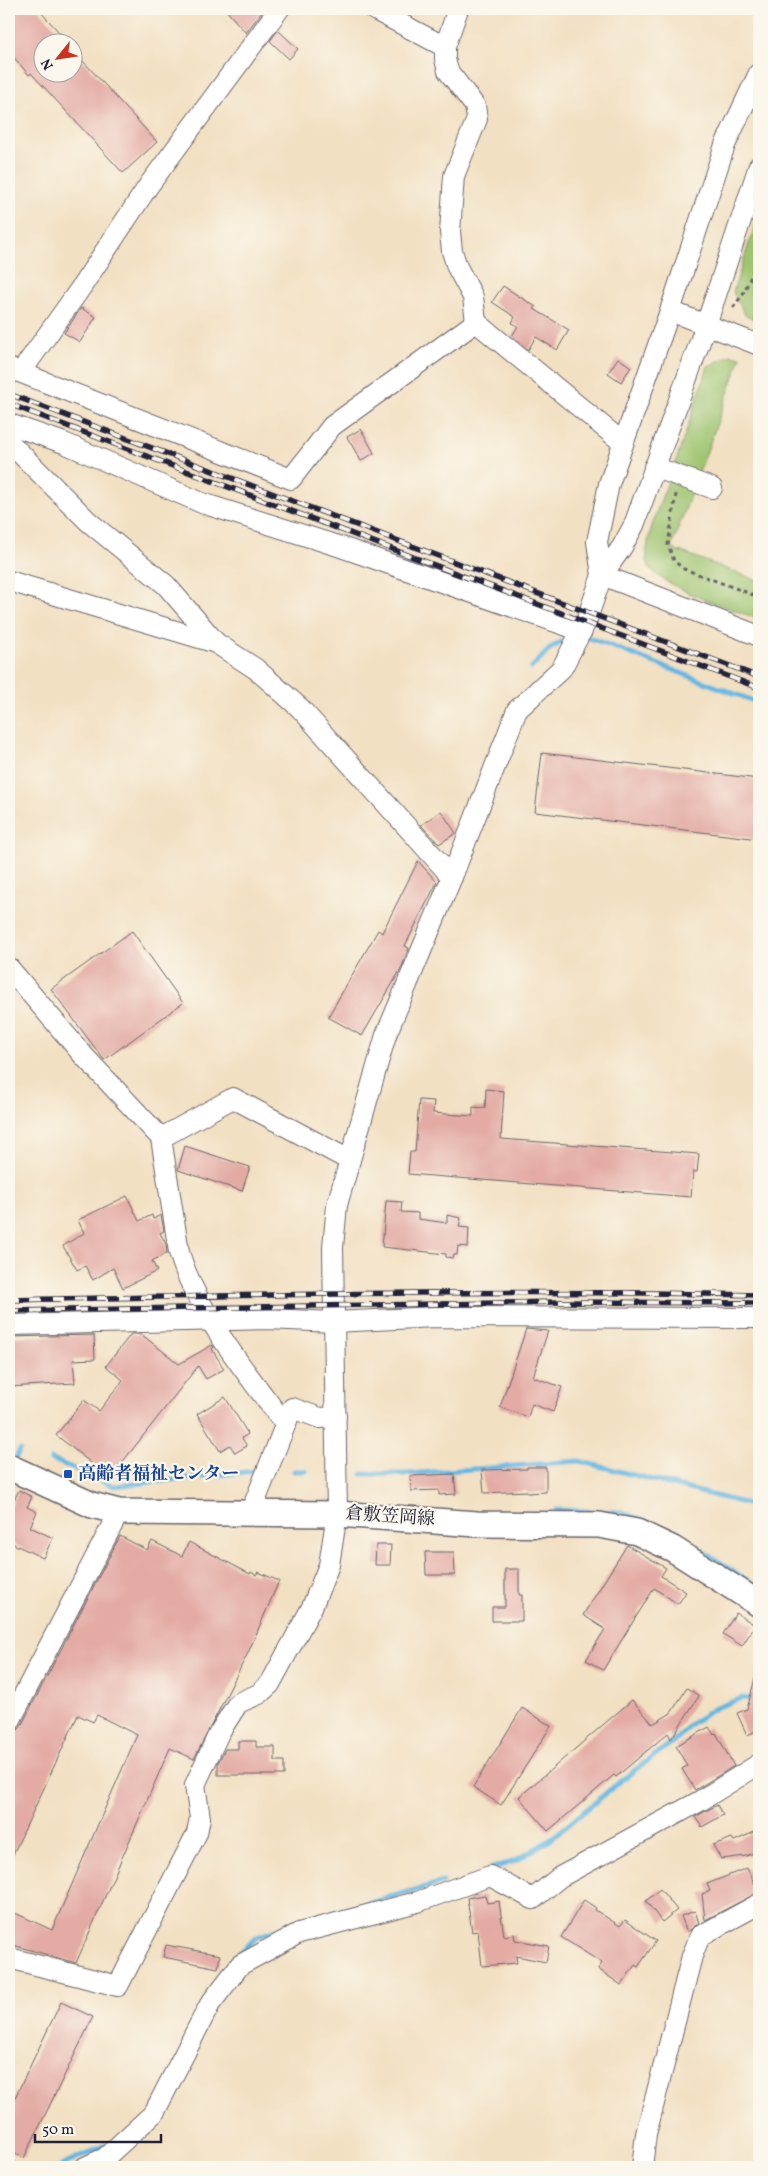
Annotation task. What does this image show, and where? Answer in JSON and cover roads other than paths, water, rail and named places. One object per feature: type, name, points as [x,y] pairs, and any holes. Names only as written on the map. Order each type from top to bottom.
[{"type":"main road","name":"倉敷笠岡線","points":[[9,1467],[92,1505],[119,1512],[337,1514],[477,1524],[599,1525],[637,1532],[673,1549],[759,1604]]},
{"type":"street","points":[[279,9],[149,185],[80,290],[15,370],[291,478],[332,426],[476,322]]},
{"type":"street","points":[[373,9],[446,47]]},
{"type":"street","points":[[458,9],[446,47],[448,72],[475,106],[477,119],[454,176],[450,232],[452,251],[457,267],[473,297],[476,322],[622,442]]},
{"type":"street","points":[[602,576],[597,542],[609,484],[622,442],[670,311],[725,145],[759,73]]},
{"type":"street","points":[[9,1958],[118,1986],[197,1833],[200,1818],[195,1785],[219,1733],[238,1703],[259,1694],[270,1684],[298,1636],[329,1565],[337,1514],[333,1247],[337,1204],[386,1034],[452,877],[517,710],[562,668],[582,631],[602,576],[622,547],[634,525],[706,325],[759,166]]},
{"type":"street","points":[[670,311],[759,344]]},
{"type":"street","points":[[9,424],[64,443],[202,503],[341,547],[582,631]]},
{"type":"street","points":[[9,442],[90,522],[166,586],[216,643],[256,669],[300,708],[452,877]]},
{"type":"street","points":[[654,467],[712,488]]},
{"type":"street","points":[[602,576],[759,636]]},
{"type":"street","points":[[9,581],[216,643]]},
{"type":"street","points":[[9,968],[83,1055],[162,1138],[182,1261],[191,1284],[253,1383],[286,1423]]},
{"type":"street","points":[[162,1138],[233,1098],[349,1160]]},
{"type":"street","points":[[9,1325],[268,1319],[334,1322],[436,1317],[759,1318]]},
{"type":"street","points":[[250,1514],[292,1408],[320,1418],[336,1417]]},
{"type":"street","points":[[9,1724],[119,1512]]},
{"type":"street","points":[[85,2167],[105,2158],[154,2113],[210,2004],[240,1964],[299,1933],[417,1902],[490,1876],[533,1899],[560,1877],[700,1801],[759,1764]]},
{"type":"street","points":[[642,2167],[646,2134],[692,1956],[700,1936],[759,1904]]},
{"type":"waterway","points":[[587,637],[759,703]]},
{"type":"waterway","points":[[531,668],[551,648],[561,642]]},
{"type":"waterway","points":[[16,1457],[20,1450]]},
{"type":"waterway","points":[[51,1459],[114,1486],[255,1471]]},
{"type":"waterway","points":[[362,1474],[406,1474],[579,1461],[759,1507]]},
{"type":"waterway","points":[[294,1471],[306,1471]]},
{"type":"waterway","points":[[556,1510],[622,1512],[674,1532],[759,1588]]},
{"type":"waterway","points":[[490,1869],[515,1861],[550,1840],[623,1779],[678,1738],[689,1725],[715,1708],[742,1698],[759,1700]]},
{"type":"waterway","points":[[233,1959],[257,1937],[278,1929],[443,1882]]},
{"type":"waterway","points":[[59,2167],[106,2145]]},
{"type":"railway","points":[[9,394],[759,677]]},
{"type":"railway","points":[[9,404],[759,688]]},
{"type":"railway","points":[[9,1300],[478,1293],[759,1295]]},
{"type":"railway","points":[[9,1311],[560,1302],[759,1303]]},
{"type":"place","name":"高齢者福祉センター","points":[[68,1474]]}]
